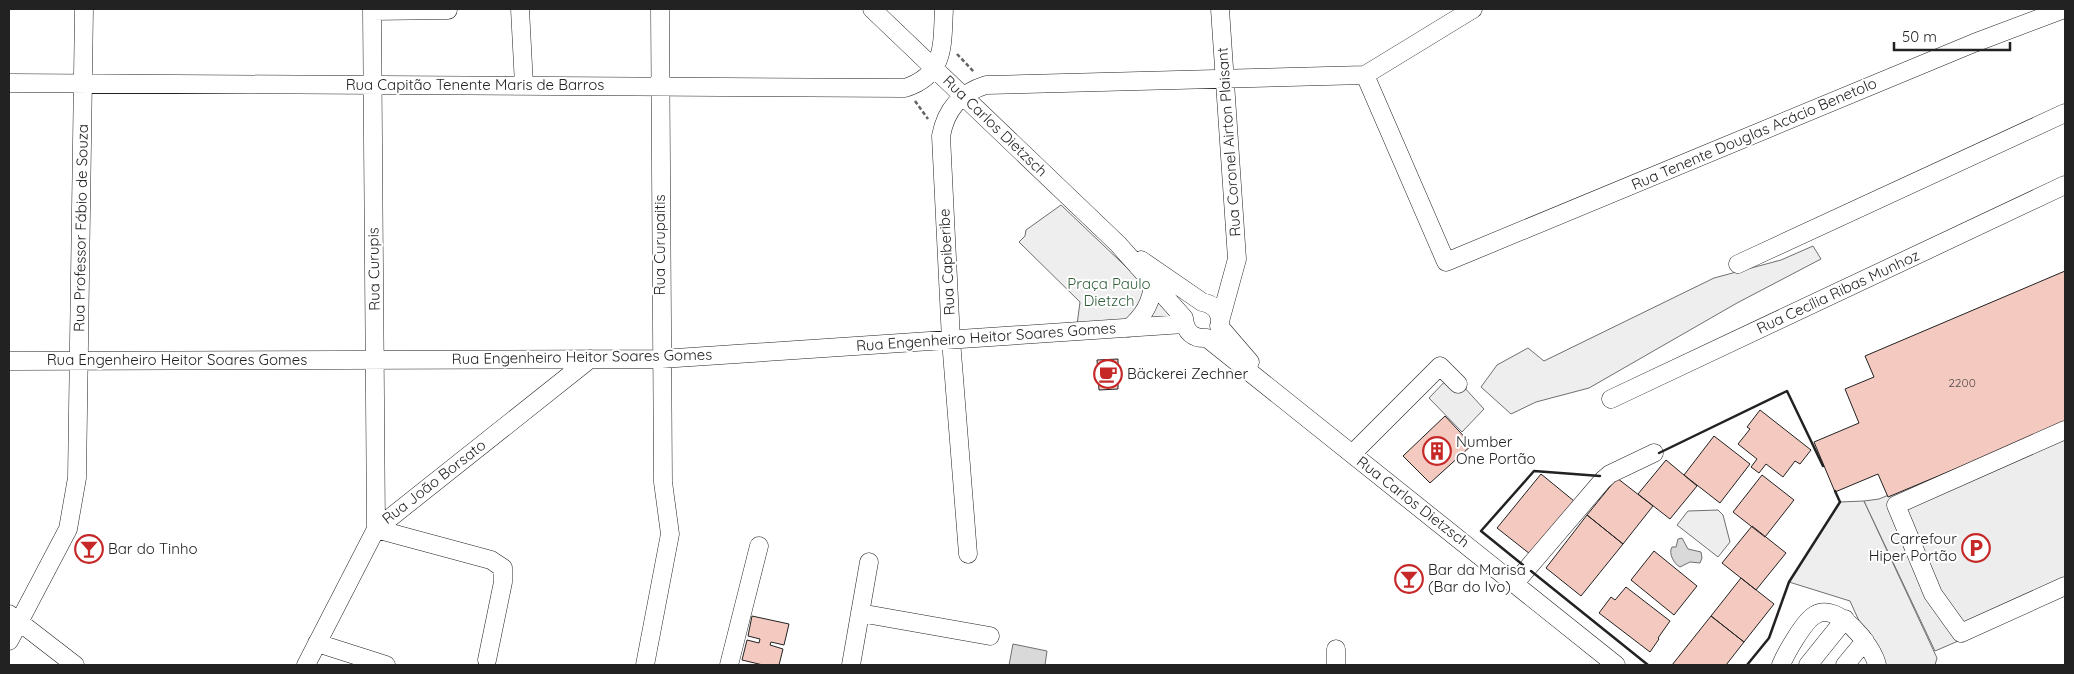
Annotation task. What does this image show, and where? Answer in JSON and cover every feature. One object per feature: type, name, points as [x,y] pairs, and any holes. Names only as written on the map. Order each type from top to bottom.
[{"type":"street","name":"Rua Professor Fábio de Souza","points":[[9,641],[14,618],[68,529],[77,478],[84,9]]},
{"type":"street","points":[[520,9],[524,85]]},
{"type":"street","name":"Rua Curupaitis","points":[[645,665],[670,534],[663,482],[660,9]]},
{"type":"street","name":"Rua Carlos Dietzsch","points":[[872,9],[1118,244],[1184,321],[1190,334],[1196,337],[1216,328]]},
{"type":"street","points":[[905,88],[920,82],[934,68],[941,53],[944,9]]},
{"type":"street","name":"Rua Coronel Airton Plaisant","points":[[1216,328],[1237,259],[1220,9]]},
{"type":"street","points":[[963,96],[974,89],[986,85],[1365,75],[1473,9]]},
{"type":"street","name":"Rua Tenente Douglas Acácio Benetolo","points":[[1365,75],[1446,262],[1902,73],[2064,9]]},
{"type":"street","points":[[372,10],[448,10]]},
{"type":"street","name":"Rua Curupis","points":[[372,10],[376,529]]},
{"type":"street","name":"Rua Capitão Tenente Maris de Barros","points":[[9,83],[905,88]]},
{"type":"street","name":"Rua Capiberibe","points":[[963,96],[950,110],[941,136],[951,340],[968,554]]},
{"type":"street","points":[[1738,264],[2065,113]]},
{"type":"street","name":"Rua Cecília Ribas Munhoz","points":[[1611,399],[2065,185]]},
{"type":"street","name":"Rua Carlos Dietzsch","points":[[1118,244],[1202,302],[1208,303],[1217,310],[1216,328],[1281,396],[1616,665]]},
{"type":"street","points":[[1184,321],[1190,307],[1202,302],[1233,276]]},
{"type":"street","points":[[1129,328],[1138,320],[1148,306],[1153,283]]},
{"type":"street","name":"Rua Engenheiro Heitor Soares Gomes","points":[[9,361],[661,359],[1129,328],[1184,321]]},
{"type":"street","name":"Rua João Borsato","points":[[306,665],[376,529],[590,359]]},
{"type":"street","points":[[1352,454],[1440,366],[1458,384]]},
{"type":"street","points":[[2065,430],[1896,505],[1933,594],[1961,633],[2065,586]]},
{"type":"street","points":[[1515,584],[1603,480],[1610,474],[1654,453]]},
{"type":"street","points":[[376,529],[491,560],[503,568],[503,582],[487,660]]},
{"type":"street","points":[[729,665],[758,546]]},
{"type":"street","points":[[851,665],[869,562]]},
{"type":"street","points":[[1781,665],[1787,648],[1814,615],[1825,612],[1845,619],[1865,641],[1877,665]]},
{"type":"street","points":[[860,613],[990,636]]},
{"type":"street","points":[[14,618],[75,665]]},
{"type":"street","points":[[1808,665],[1845,619]]},
{"type":"street","points":[[1845,665],[1865,641]]},
{"type":"street","points":[[317,642],[385,665]]},
{"type":"path","points":[[942,38],[986,85]]},
{"type":"path","points":[[905,88],[941,136]]},
{"type":"green space","name":"Praça Paulo Dietzch","points":[[1061,205],[1180,318],[1077,325],[1080,302],[1019,242],[1025,236],[1026,230]]},
{"type":"green space","points":[[1813,246],[1821,259],[1737,303],[1589,388],[1536,402],[1511,414],[1481,387],[1497,365],[1528,348],[1544,361],[1714,278],[1781,260]]},
{"type":"green space","points":[[1864,501],[1937,658],[1935,665],[1879,665],[1850,601],[1789,582],[1840,502]]},
{"type":"green space","points":[[1718,510],[1723,515],[1730,542],[1718,557],[1677,525],[1688,511]]},
{"type":"shaded area","points":[[1452,374],[1484,409],[1462,432],[1429,398]]},
{"type":"shaded area","name":"Carrefour Hiper Portão","points":[[2065,422],[2065,595],[1935,651],[1864,501],[1879,499]]},
{"type":"shaded area","points":[[1682,538],[1688,549],[1701,552],[1702,558],[1700,563],[1690,562],[1680,567],[1674,561],[1671,549],[1676,547],[1678,539]]},
{"type":"shaded area","points":[[1013,644],[1047,651],[1045,665],[1009,665]]},
{"type":"building","points":[[2065,271],[2065,423],[1888,497],[1878,474],[1835,492],[1814,442],[1859,423],[1845,389],[1874,377],[1865,356]]},
{"type":"building","name":"Bäckerei Zechner","points":[[1118,359],[1118,389],[1099,390],[1097,360]]},
{"type":"building","points":[[1760,410],[1811,450],[1800,464],[1795,461],[1783,477],[1766,464],[1759,473],[1751,467],[1757,459],[1738,444],[1750,429],[1747,427]]},
{"type":"building","name":"Number One Portão","points":[[1445,416],[1472,445],[1430,483],[1403,456]]},
{"type":"building","points":[[1714,436],[1750,464],[1720,503],[1684,475]]},
{"type":"building","points":[[1666,460],[1697,486],[1670,519],[1638,494]]},
{"type":"building","points":[[1541,474],[1574,501],[1530,554],[1497,528]]},
{"type":"building","points":[[1762,475],[1794,500],[1765,537],[1733,512]]},
{"type":"building","points":[[1617,478],[1653,506],[1623,544],[1587,515]]},
{"type":"building","points":[[1587,515],[1623,544],[1581,596],[1546,568]]},
{"type":"building","points":[[1752,526],[1786,553],[1756,590],[1722,563]]},
{"type":"building","points":[[1654,551],[1697,586],[1674,615],[1631,580]]},
{"type":"building","points":[[1741,578],[1774,604],[1744,642],[1711,616]]},
{"type":"building","points":[[1626,587],[1670,621],[1650,652],[1599,613],[1611,597],[1615,600]]},
{"type":"building","points":[[752,616],[789,624],[784,645],[771,642],[770,645],[783,649],[779,665],[763,665],[742,660],[747,640],[759,643],[760,639],[748,636]]},
{"type":"building","points":[[1711,616],[1744,642],[1726,665],[1672,665]]},
{"type":"wall","points":[[1659,453],[1787,391],[1823,466]]},
{"type":"wall","points":[[1523,565],[1481,531],[1534,471],[1600,476]]},
{"type":"wall","points":[[1747,665],[1769,638],[1789,582],[1840,502],[1835,491]]},
{"type":"wall","points":[[1531,571],[1648,665]]},
{"type":"place","name":"Bäckerei Zechner","points":[[1108,374]]},
{"type":"place","name":"Number One Portão","points":[[1437,451]]},
{"type":"place","name":"Carrefour Hiper Portão","points":[[1976,548]]},
{"type":"place","name":"Bar do Tinho","points":[[89,549]]},
{"type":"place","name":"Bar da Marisa (Bar do Ivo)","points":[[1409,579]]}]
